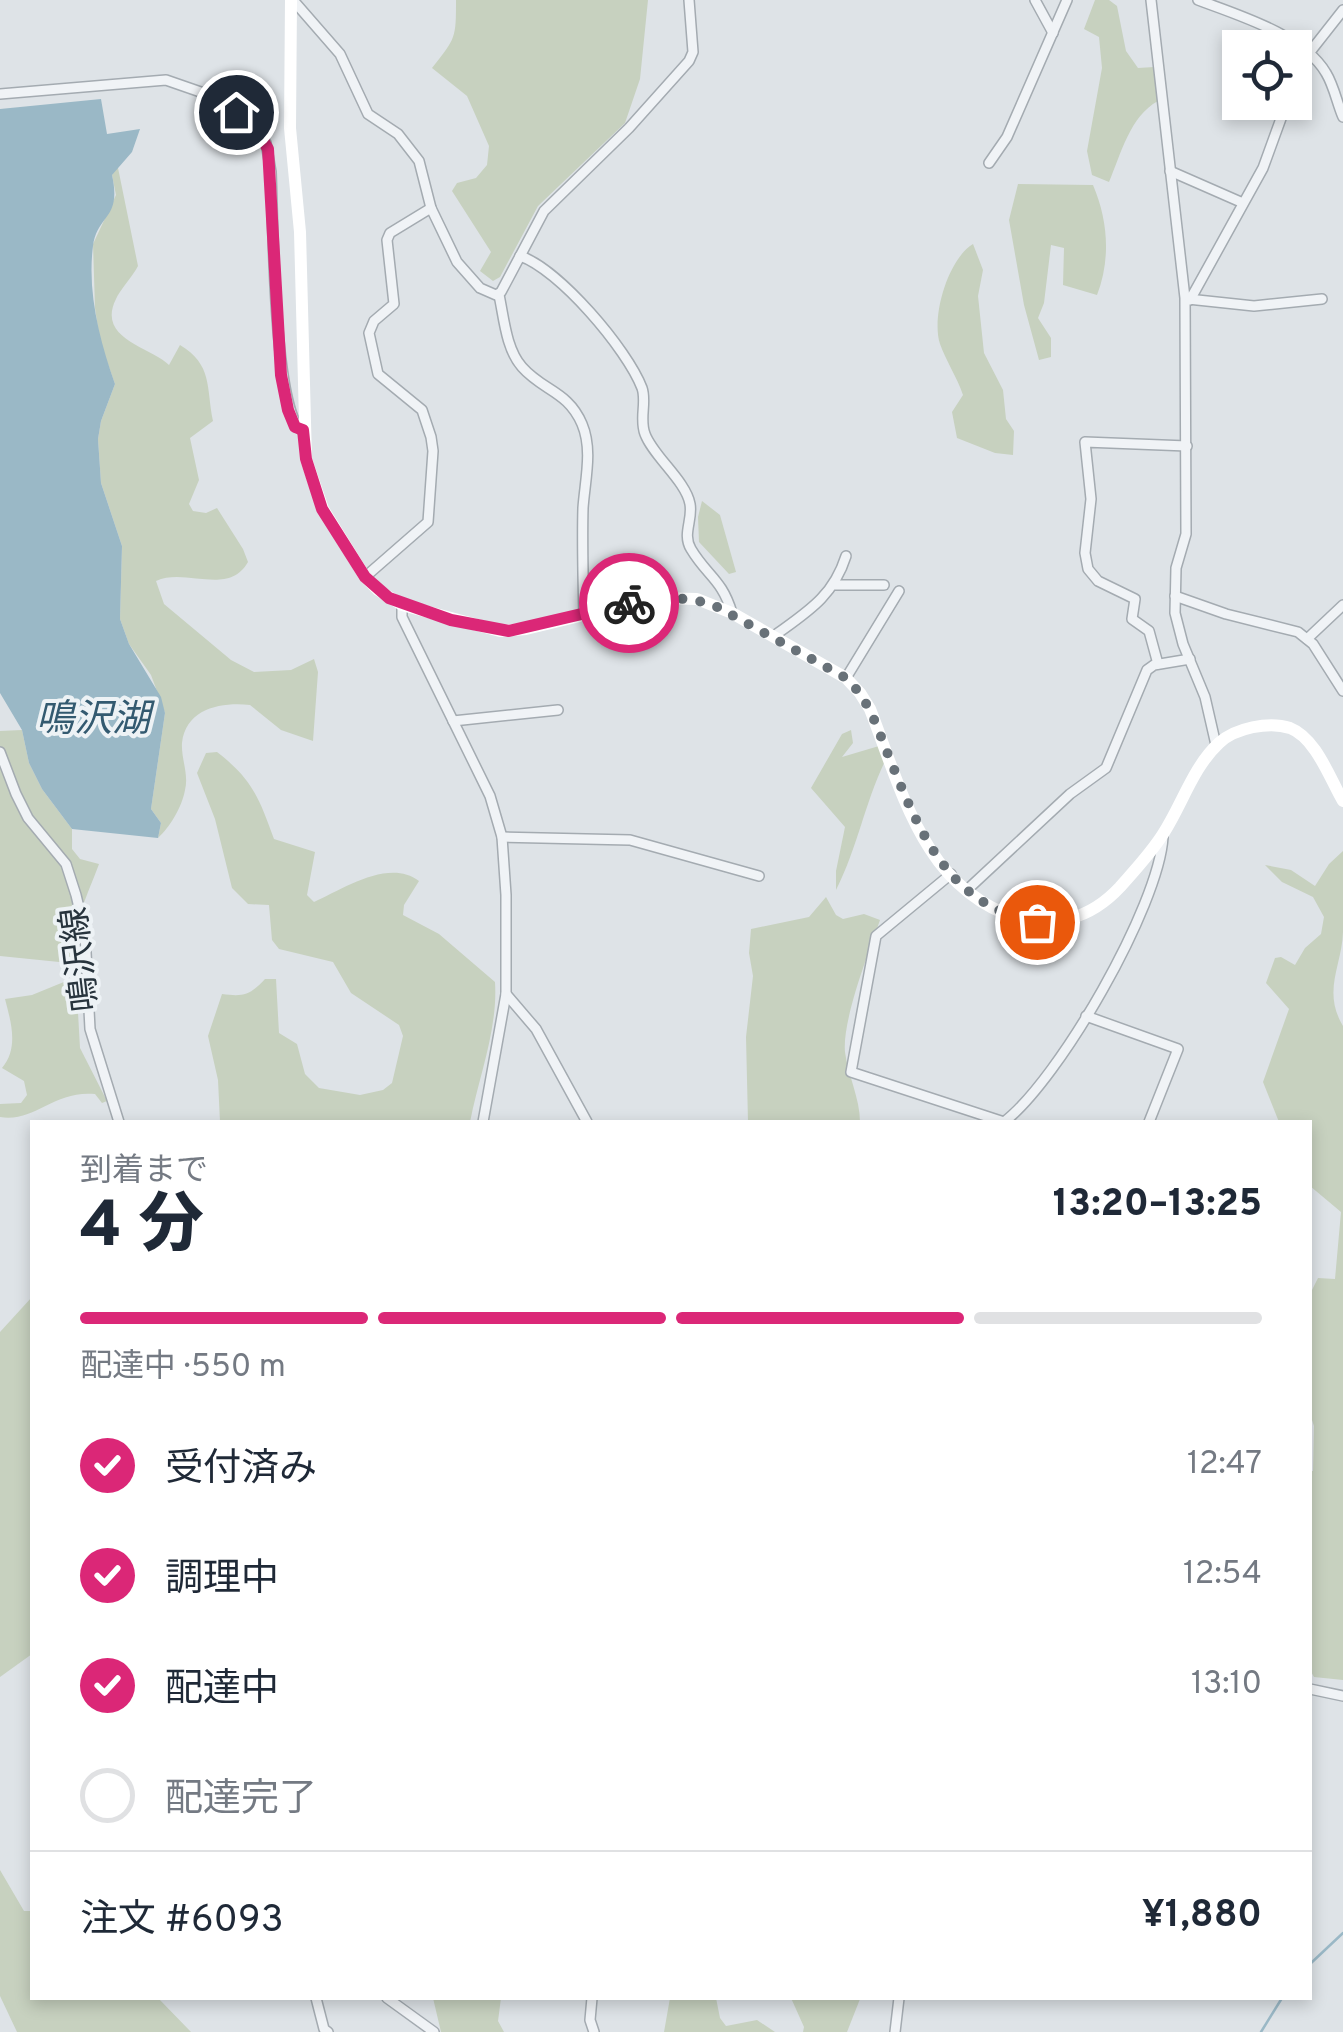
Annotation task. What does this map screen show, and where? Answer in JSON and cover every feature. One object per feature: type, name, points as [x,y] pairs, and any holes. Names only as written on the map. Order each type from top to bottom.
[{"type":"main road","points":[[292,0],[290,128],[300,232],[306,459],[322,509],[365,577],[378,590],[402,605],[500,630],[526,629],[670,597],[697,599],[732,613],[846,678],[860,692],[922,835],[951,874],[988,906],[1037,922],[1072,919],[1108,898],[1163,834],[1216,745],[1243,730],[1289,728],[1311,747],[1343,801]]},
{"type":"street","points":[[292,0],[340,54],[368,114],[398,134],[419,161],[431,208],[468,277],[480,288],[500,294]]},
{"type":"street","points":[[584,616],[588,449],[584,429],[563,395],[518,364],[500,294],[544,210],[629,128],[689,60],[689,0]]},
{"type":"street","points":[[1035,0],[1053,33]]},
{"type":"street","points":[[989,163],[1006,137],[1067,0]]},
{"type":"street","points":[[1150,0],[1188,299],[1186,534],[1176,568],[1175,613],[1206,697],[1216,745]]},
{"type":"street","points":[[1198,0],[1270,30]]},
{"type":"street","points":[[1312,49],[1343,10]]},
{"type":"street","points":[[1312,55],[1328,76],[1343,118]]},
{"type":"street","points":[[0,94],[166,80],[215,97],[256,128],[266,143],[271,172],[281,375],[288,410],[295,427],[303,430]]},
{"type":"street","points":[[1188,299],[1263,168],[1280,120]]},
{"type":"street","points":[[1170,172],[1244,202]]},
{"type":"street","points":[[365,577],[428,522],[433,451],[422,410],[378,374],[369,333],[374,321],[394,304],[390,233],[431,208]]},
{"type":"street","points":[[520,256],[536,261],[577,298],[635,373],[644,393],[645,435],[689,501],[686,535],[690,548],[719,582],[732,613]]},
{"type":"street","points":[[1188,299],[1254,306],[1322,298]]},
{"type":"street","points":[[1158,664],[1149,631],[1132,619],[1135,599],[1098,581],[1088,569],[1085,553],[1091,499],[1084,442],[1186,446]]},
{"type":"street","points":[[774,636],[816,605],[835,585],[846,556]]},
{"type":"street","points":[[835,585],[884,585]]},
{"type":"street","points":[[846,678],[899,591]]},
{"type":"street","points":[[1174,596],[1226,614],[1290,628],[1308,639],[1343,691]]},
{"type":"street","points":[[402,605],[402,616],[490,796],[502,837],[506,994],[482,1120]]},
{"type":"street","points":[[1308,639],[1343,605]]},
{"type":"street","points":[[968,889],[1070,794],[1106,768],[1148,670],[1158,664],[1190,658]]},
{"type":"street","points":[[453,721],[558,710]]},
{"type":"street","name":"鳴沢線","points":[[0,752],[22,806],[66,864],[76,895],[85,932],[90,1029],[119,1120]]},
{"type":"street","points":[[1006,1120],[1052,1066],[1086,1016],[1134,930],[1158,861],[1163,834]]},
{"type":"street","points":[[502,837],[630,840],[759,876]]},
{"type":"street","points":[[951,874],[876,936],[852,1072],[998,1120]]},
{"type":"street","points":[[506,994],[536,1029],[586,1120]]},
{"type":"street","points":[[1086,1016],[1178,1049],[1150,1120]]},
{"type":"street","points":[[1312,1689],[1343,1696]]},
{"type":"street","points":[[317,2000],[328,2032]]},
{"type":"street","points":[[390,2000],[434,2032]]},
{"type":"street","points":[[592,2000],[590,2020],[594,2032]]},
{"type":"street","points":[[895,2032],[899,2000]]},
{"type":"green space","points":[[456,0],[648,0],[640,79],[625,123],[538,206],[500,277],[493,281],[480,271],[491,252],[452,191],[457,183],[476,178],[487,165],[489,146],[467,96],[432,68],[453,37]]},
{"type":"green space","points":[[1095,0],[1109,0],[1117,6],[1126,51],[1138,68],[1154,67],[1158,101],[1133,126],[1109,182],[1092,175],[1087,151],[1102,68],[1099,37],[1084,29]]},
{"type":"green space","points":[[117,163],[138,266],[116,299],[113,324],[128,340],[169,365],[180,345],[203,369],[213,421],[190,438],[199,480],[189,504],[193,511],[206,513],[217,508],[248,562],[229,578],[180,577],[156,581],[164,604],[231,660],[254,672],[291,670],[314,659],[318,672],[313,741],[281,730],[250,705],[217,706],[190,722],[182,743],[186,778],[183,796],[175,816],[158,838],[161,823],[151,809],[165,713],[151,675],[129,644],[120,619],[122,546],[101,483],[98,439],[115,384],[100,342],[93,244],[116,195],[112,175]]},
{"type":"green space","points":[[1018,184],[1093,185],[1105,226],[1106,254],[1097,295],[1063,285],[1064,248],[1051,245],[1044,303],[1038,318],[1051,338],[1051,357],[1039,360],[1024,305],[1009,220]]},
{"type":"green space","points":[[973,244],[983,270],[978,296],[984,353],[1003,390],[1006,419],[1014,431],[1013,455],[995,453],[957,438],[952,412],[963,395],[940,344],[938,319],[949,275]]},
{"type":"green space","points":[[702,501],[720,515],[736,572],[729,574],[699,542]]},
{"type":"green space","points":[[22,730],[29,763],[42,789],[72,829],[72,849],[80,859],[99,864],[78,921],[69,963],[0,956],[0,731]]},
{"type":"green space","points":[[851,730],[853,743],[842,757],[879,746],[887,757],[836,890],[845,827],[811,788],[842,734]]},
{"type":"green space","points":[[217,752],[239,772],[264,812],[274,839],[315,852],[307,895],[314,902],[366,878],[407,875],[419,881],[404,905],[403,915],[439,934],[495,982],[491,1035],[470,1120],[220,1120],[218,1080],[208,1036],[222,994],[246,994],[265,979],[276,979],[279,1033],[297,1044],[305,1074],[319,1088],[360,1095],[383,1090],[392,1083],[403,1036],[399,1025],[351,993],[333,962],[279,949],[272,940],[269,905],[248,904],[232,888],[215,819],[197,773],[206,753]]},
{"type":"green space","points":[[1343,851],[1343,932],[1334,1001],[1343,1026],[1343,1680],[1314,1677],[1312,1674],[1312,1290],[1318,1278],[1335,1279],[1341,1212],[1312,1188],[1312,1120],[1278,1120],[1263,1082],[1289,1009],[1266,983],[1275,958],[1295,965],[1305,948],[1321,934],[1324,917],[1313,897],[1282,882],[1265,865],[1291,870],[1315,886]]},
{"type":"green space","points":[[826,897],[836,915],[843,919],[864,914],[880,920],[857,986],[845,1038],[860,1120],[748,1120],[746,1037],[753,976],[749,953],[751,929],[809,917]]},
{"type":"green space","points":[[76,977],[80,1048],[107,1101],[102,1103],[95,1094],[81,1094],[23,1115],[0,1117],[0,1104],[21,1103],[27,1095],[24,1081],[2,1068],[12,1043],[5,999],[32,995]]},
{"type":"green space","points":[[30,1299],[30,1655],[0,1677],[0,1332]]},
{"type":"green space","points":[[0,1870],[24,1911],[30,1911],[30,2000],[160,2000],[191,2032],[17,2032],[0,1996]]},
{"type":"green space","points":[[433,2000],[501,2000],[498,2021],[504,2032],[441,2032]]},
{"type":"green space","points":[[670,2000],[716,2000],[726,2026],[757,2020],[775,2032],[664,2032]]},
{"type":"green space","points":[[792,2000],[860,2000],[847,2032],[803,2032]]},
{"type":"water","name":"鳴沢湖","points":[[101,99],[107,134],[140,129],[132,152],[112,175],[114,201],[95,236],[92,281],[100,334],[115,384],[98,439],[101,483],[122,546],[120,619],[129,644],[161,697],[165,713],[151,809],[161,823],[158,838],[72,829],[42,789],[29,763],[22,730],[0,693],[0,109]]},
{"type":"waterway","points":[[1312,1962],[1343,1933]]},
{"type":"waterway","points":[[1261,2032],[1281,2000]]},
{"type":"way so far","points":[[629,603],[685,597],[710,603],[846,678],[870,709],[910,810],[934,855],[988,906],[1037,922]]},
{"type":"route","points":[[236,112],[256,128],[268,149],[281,375],[288,410],[295,427],[303,430],[306,459],[322,509],[365,577],[402,605],[500,630],[526,629],[629,603]]}]
